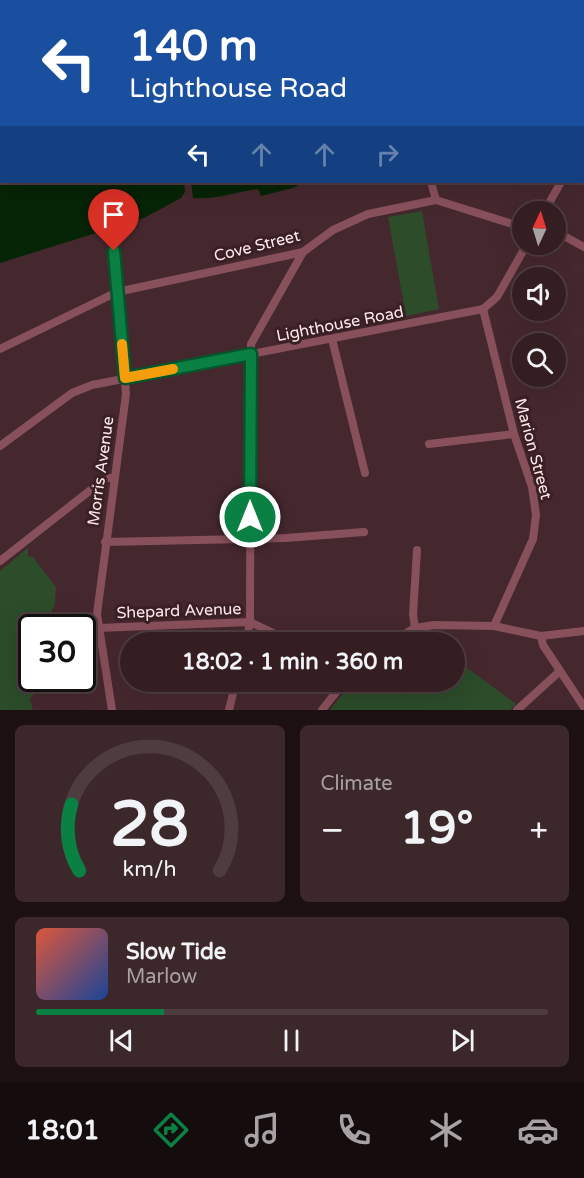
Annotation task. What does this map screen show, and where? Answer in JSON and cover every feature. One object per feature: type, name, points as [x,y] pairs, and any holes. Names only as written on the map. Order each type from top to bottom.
[{"type":"street","points":[[431,183],[436,200]]},
{"type":"street","points":[[550,201],[560,183]]},
{"type":"street","name":"Cove Street","points":[[0,349],[117,292],[303,252],[333,230],[368,214],[436,200],[512,224]]},
{"type":"street","name":"Morris Avenue","points":[[111,710],[96,614],[126,394],[113,234]]},
{"type":"street","points":[[566,237],[584,247]]},
{"type":"street","points":[[248,632],[250,622],[250,344],[303,252]]},
{"type":"street","points":[[483,309],[497,297],[521,255]]},
{"type":"street","name":"Lighthouse Road","points":[[0,446],[72,393],[92,385],[483,309]]},
{"type":"street","name":"Marion Street","points":[[483,309],[514,434],[532,488],[536,515],[530,548],[494,626]]},
{"type":"street","points":[[332,339],[365,473]]},
{"type":"street","points":[[429,444],[514,434]]},
{"type":"street","points":[[0,561],[106,478],[113,478]]},
{"type":"street","points":[[105,542],[364,532]]},
{"type":"street","points":[[415,628],[413,614],[417,550]]},
{"type":"street","name":"Shepard Avenue","points":[[98,628],[250,622],[271,632]]},
{"type":"street","points":[[408,632],[415,628],[464,624],[494,626],[541,636],[584,631]]},
{"type":"street","points":[[541,636],[543,645],[584,707]]},
{"type":"street","points":[[517,710],[560,671]]},
{"type":"street","points":[[229,710],[233,692]]},
{"type":"street","points":[[321,710],[336,692]]},
{"type":"shaded area","points":[[0,183],[184,183],[185,192],[181,198],[144,218],[0,263]]},
{"type":"shaded area","points":[[191,183],[303,183],[293,188],[261,196],[258,189],[217,197],[193,198]]},
{"type":"shaded area","points":[[422,211],[439,309],[406,316],[388,217]]},
{"type":"shaded area","points":[[28,548],[28,557],[32,556],[56,587],[55,603],[51,614],[18,614],[18,692],[35,692],[30,699],[33,710],[0,710],[0,571]]},
{"type":"shaded area","points":[[465,666],[516,704],[510,710],[330,710],[344,692],[399,692],[403,695],[407,692],[465,692]]},
{"type":"slow traffic","points":[[122,344],[125,378],[173,369]]},
{"type":"route","points":[[114,251],[125,378],[251,354],[250,517]]}]
